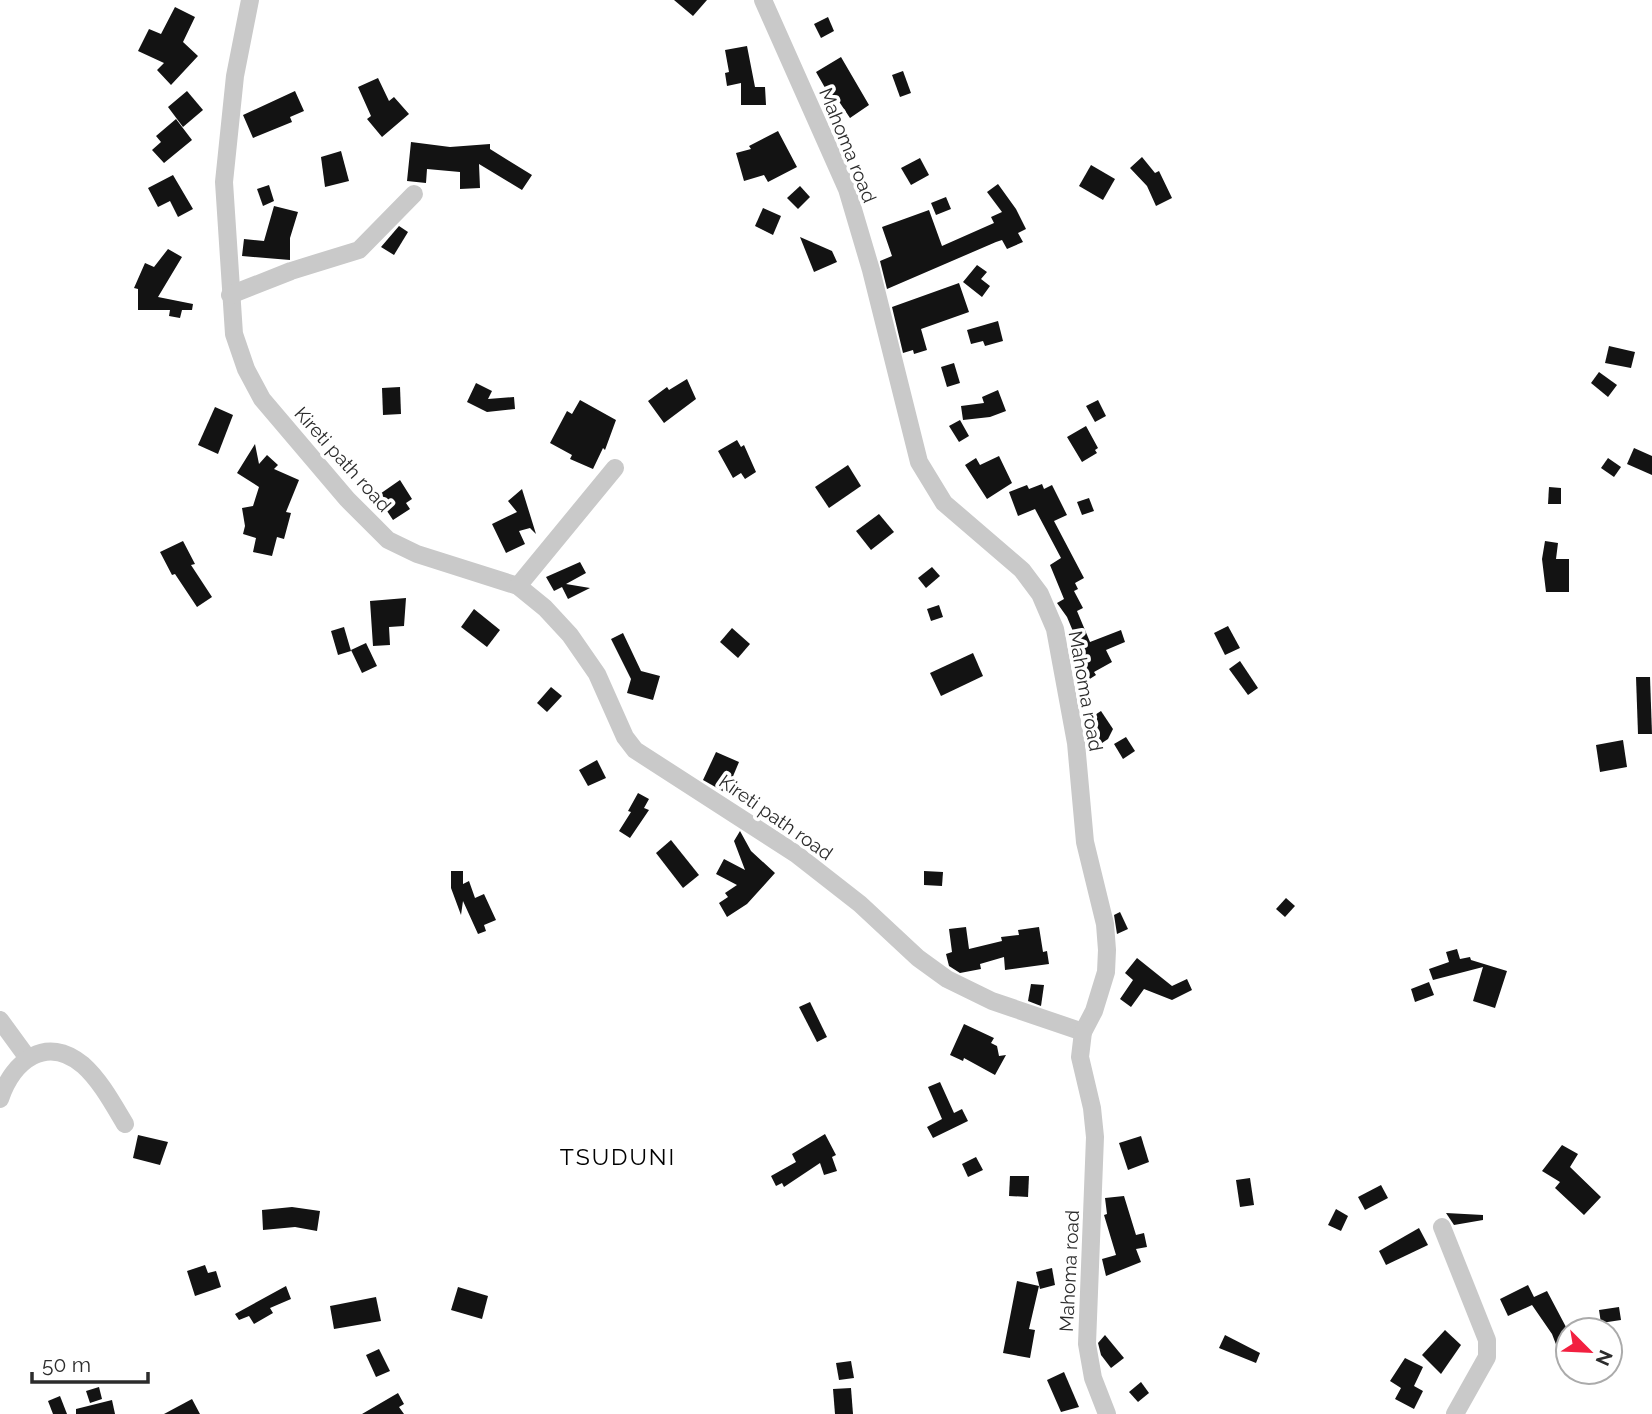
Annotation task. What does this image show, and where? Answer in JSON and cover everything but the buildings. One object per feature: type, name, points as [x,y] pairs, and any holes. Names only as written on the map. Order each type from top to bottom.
[{"type":"street","name":"Kireti path road","points":[[250,0],[235,76],[225,182],[234,334],[246,369],[262,399],[388,540],[417,554],[519,586],[545,607],[570,635],[597,674],[625,737],[635,750],[796,854],[860,904],[918,958],[947,979],[992,1001],[1083,1032]]},
{"type":"street","name":"Mahoma road","points":[[763,0],[846,189],[871,270],[919,461],[944,503],[1023,570],[1040,594],[1055,629],[1076,743],[1085,842],[1105,924],[1107,950],[1106,972],[1094,1012],[1083,1032],[1080,1058],[1093,1108],[1095,1137],[1087,1344],[1093,1378],[1107,1414]]},
{"type":"street","points":[[230,295],[291,271],[359,250],[414,194]]},
{"type":"street","points":[[519,586],[615,468]]},
{"type":"street","points":[[0,1020],[27,1056]]},
{"type":"street","points":[[0,1099],[13,1071],[27,1056],[56,1053],[71,1056],[85,1067],[125,1124]]},
{"type":"street","points":[[1442,1227],[1487,1340],[1487,1357],[1455,1414]]},
{"type":"district","name":"TSUDUNI","points":[[618,1157]]}]
